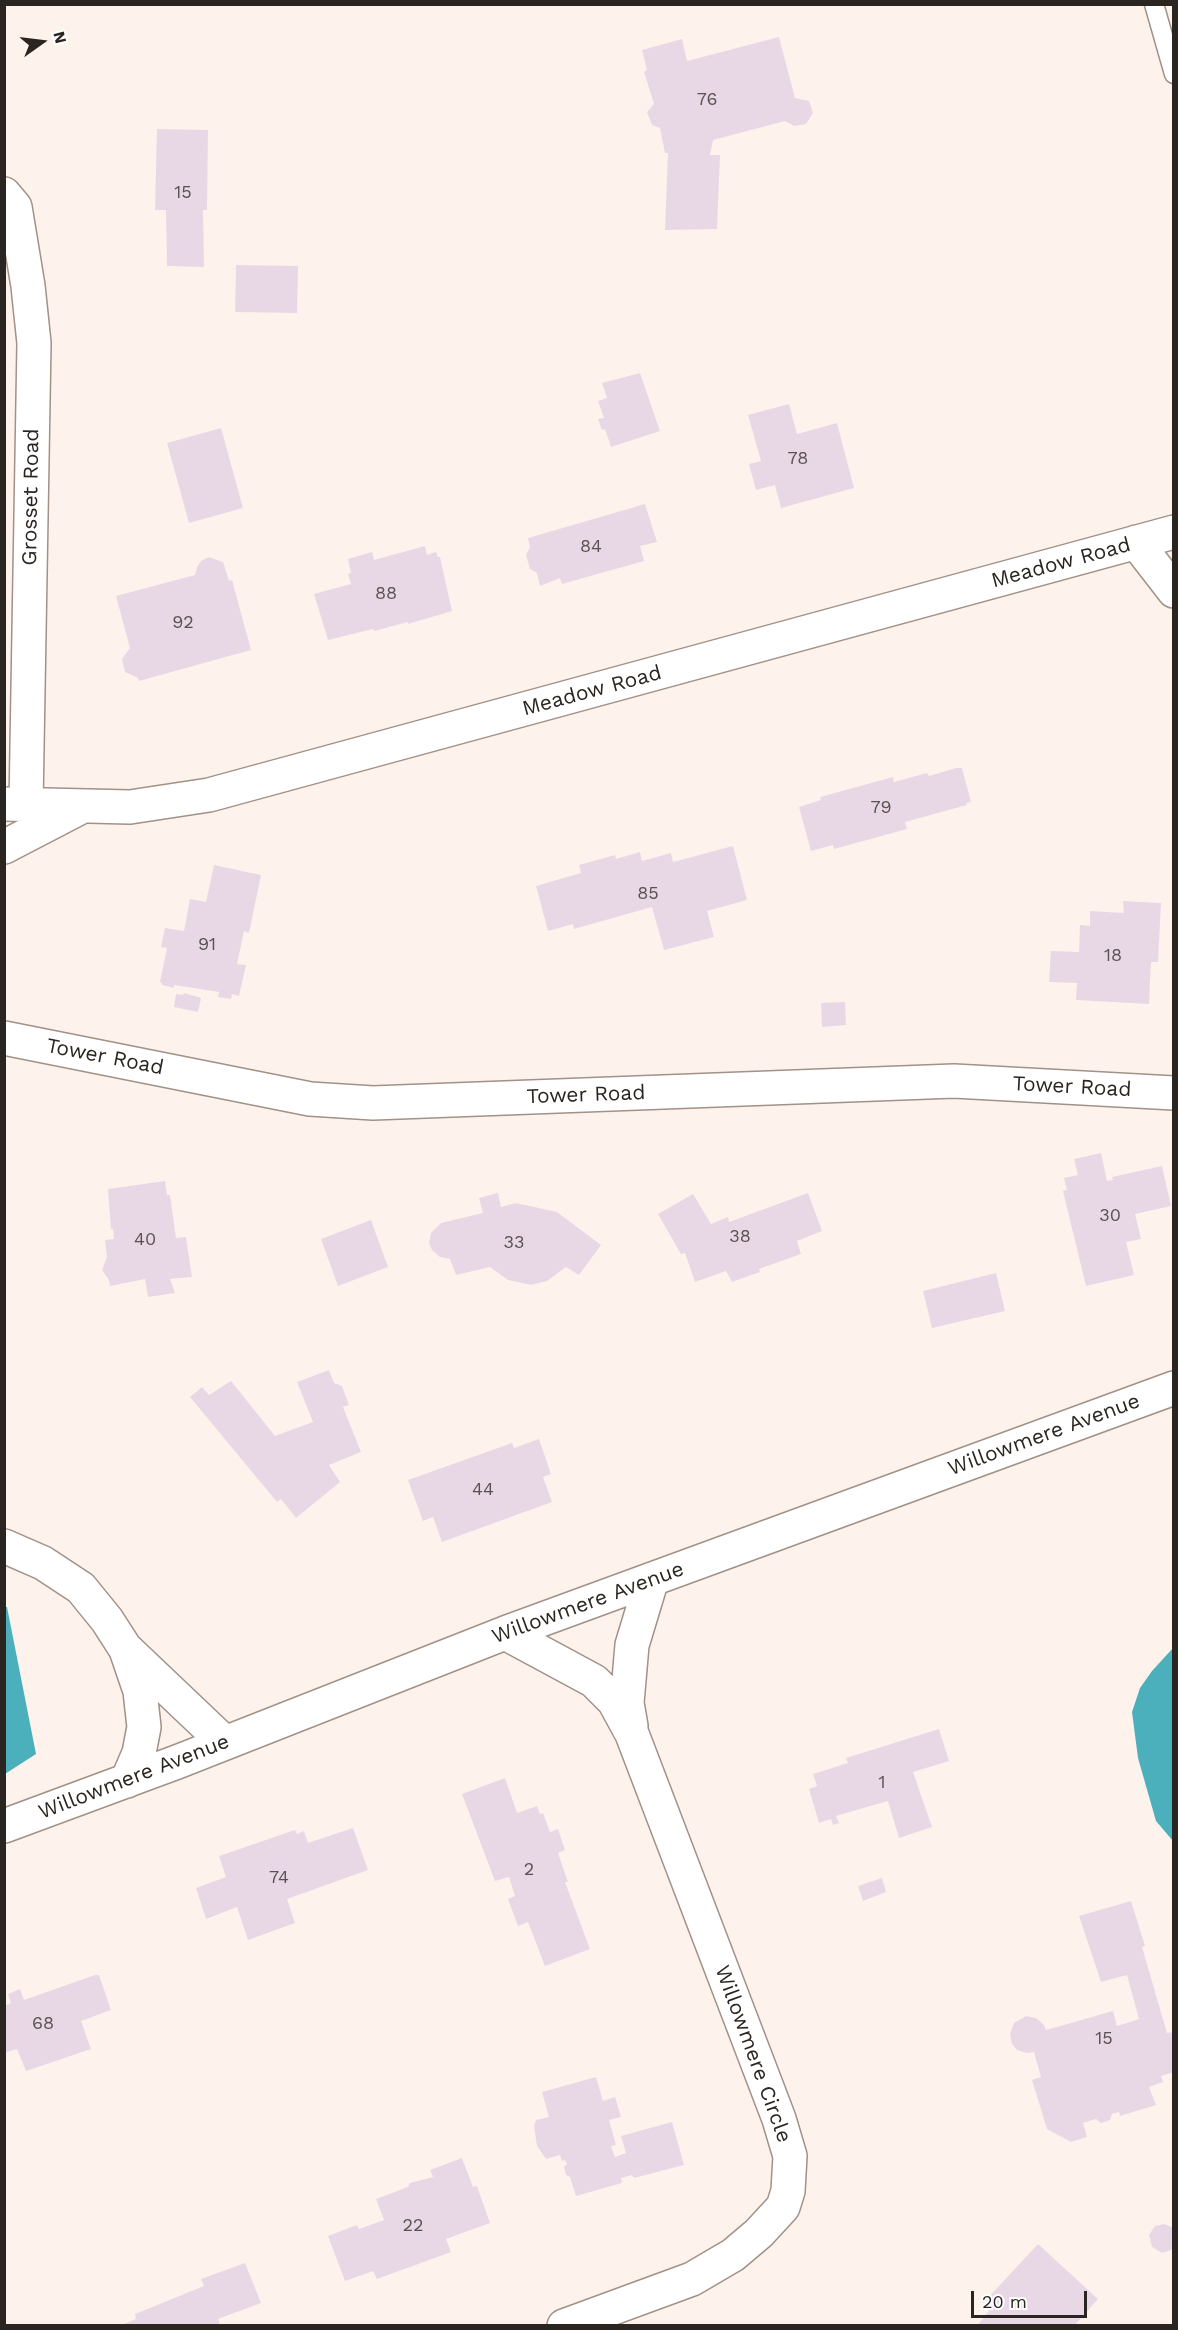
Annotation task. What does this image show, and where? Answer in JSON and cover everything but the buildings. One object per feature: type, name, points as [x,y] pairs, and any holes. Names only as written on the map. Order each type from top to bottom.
[{"type":"street","name":"Grosset Road","points":[[4,194],[15,207],[28,286],[34,343],[15,805]]},
{"type":"street","name":"Meadow Road","points":[[15,805],[130,807],[209,795],[1173,532]]},
{"type":"street","points":[[1136,542],[1173,591]]},
{"type":"street","points":[[4,847],[83,806]]},
{"type":"street","name":"Tower Road","points":[[4,1038],[310,1099],[373,1103],[954,1081],[1173,1093]]},
{"type":"street","name":"Willowmere Avenue","points":[[4,1826],[127,1781],[505,1633],[1173,1388]]},
{"type":"street","points":[[4,1546],[43,1563],[81,1588],[107,1620],[125,1648],[140,1691],[144,1727],[139,1753],[127,1781]]},
{"type":"street","name":"Willowmere Circle","points":[[632,1734],[627,1703],[632,1645],[652,1580]]},
{"type":"street","name":"Willowmere Circle","points":[[505,1633],[594,1681],[614,1701],[632,1734],[779,2119],[790,2156],[788,2191],[783,2207],[759,2233],[733,2255],[692,2279],[564,2325]]},
{"type":"street","points":[[125,1648],[225,1743]]},
{"type":"lane","points":[[1154,4],[1173,74]]},
{"type":"water","points":[[5,1607],[7,1607],[36,1754],[5,1774]]},
{"type":"water","points":[[1173,1648],[1173,1841],[1156,1821],[1138,1758],[1132,1712],[1140,1688]]}]
